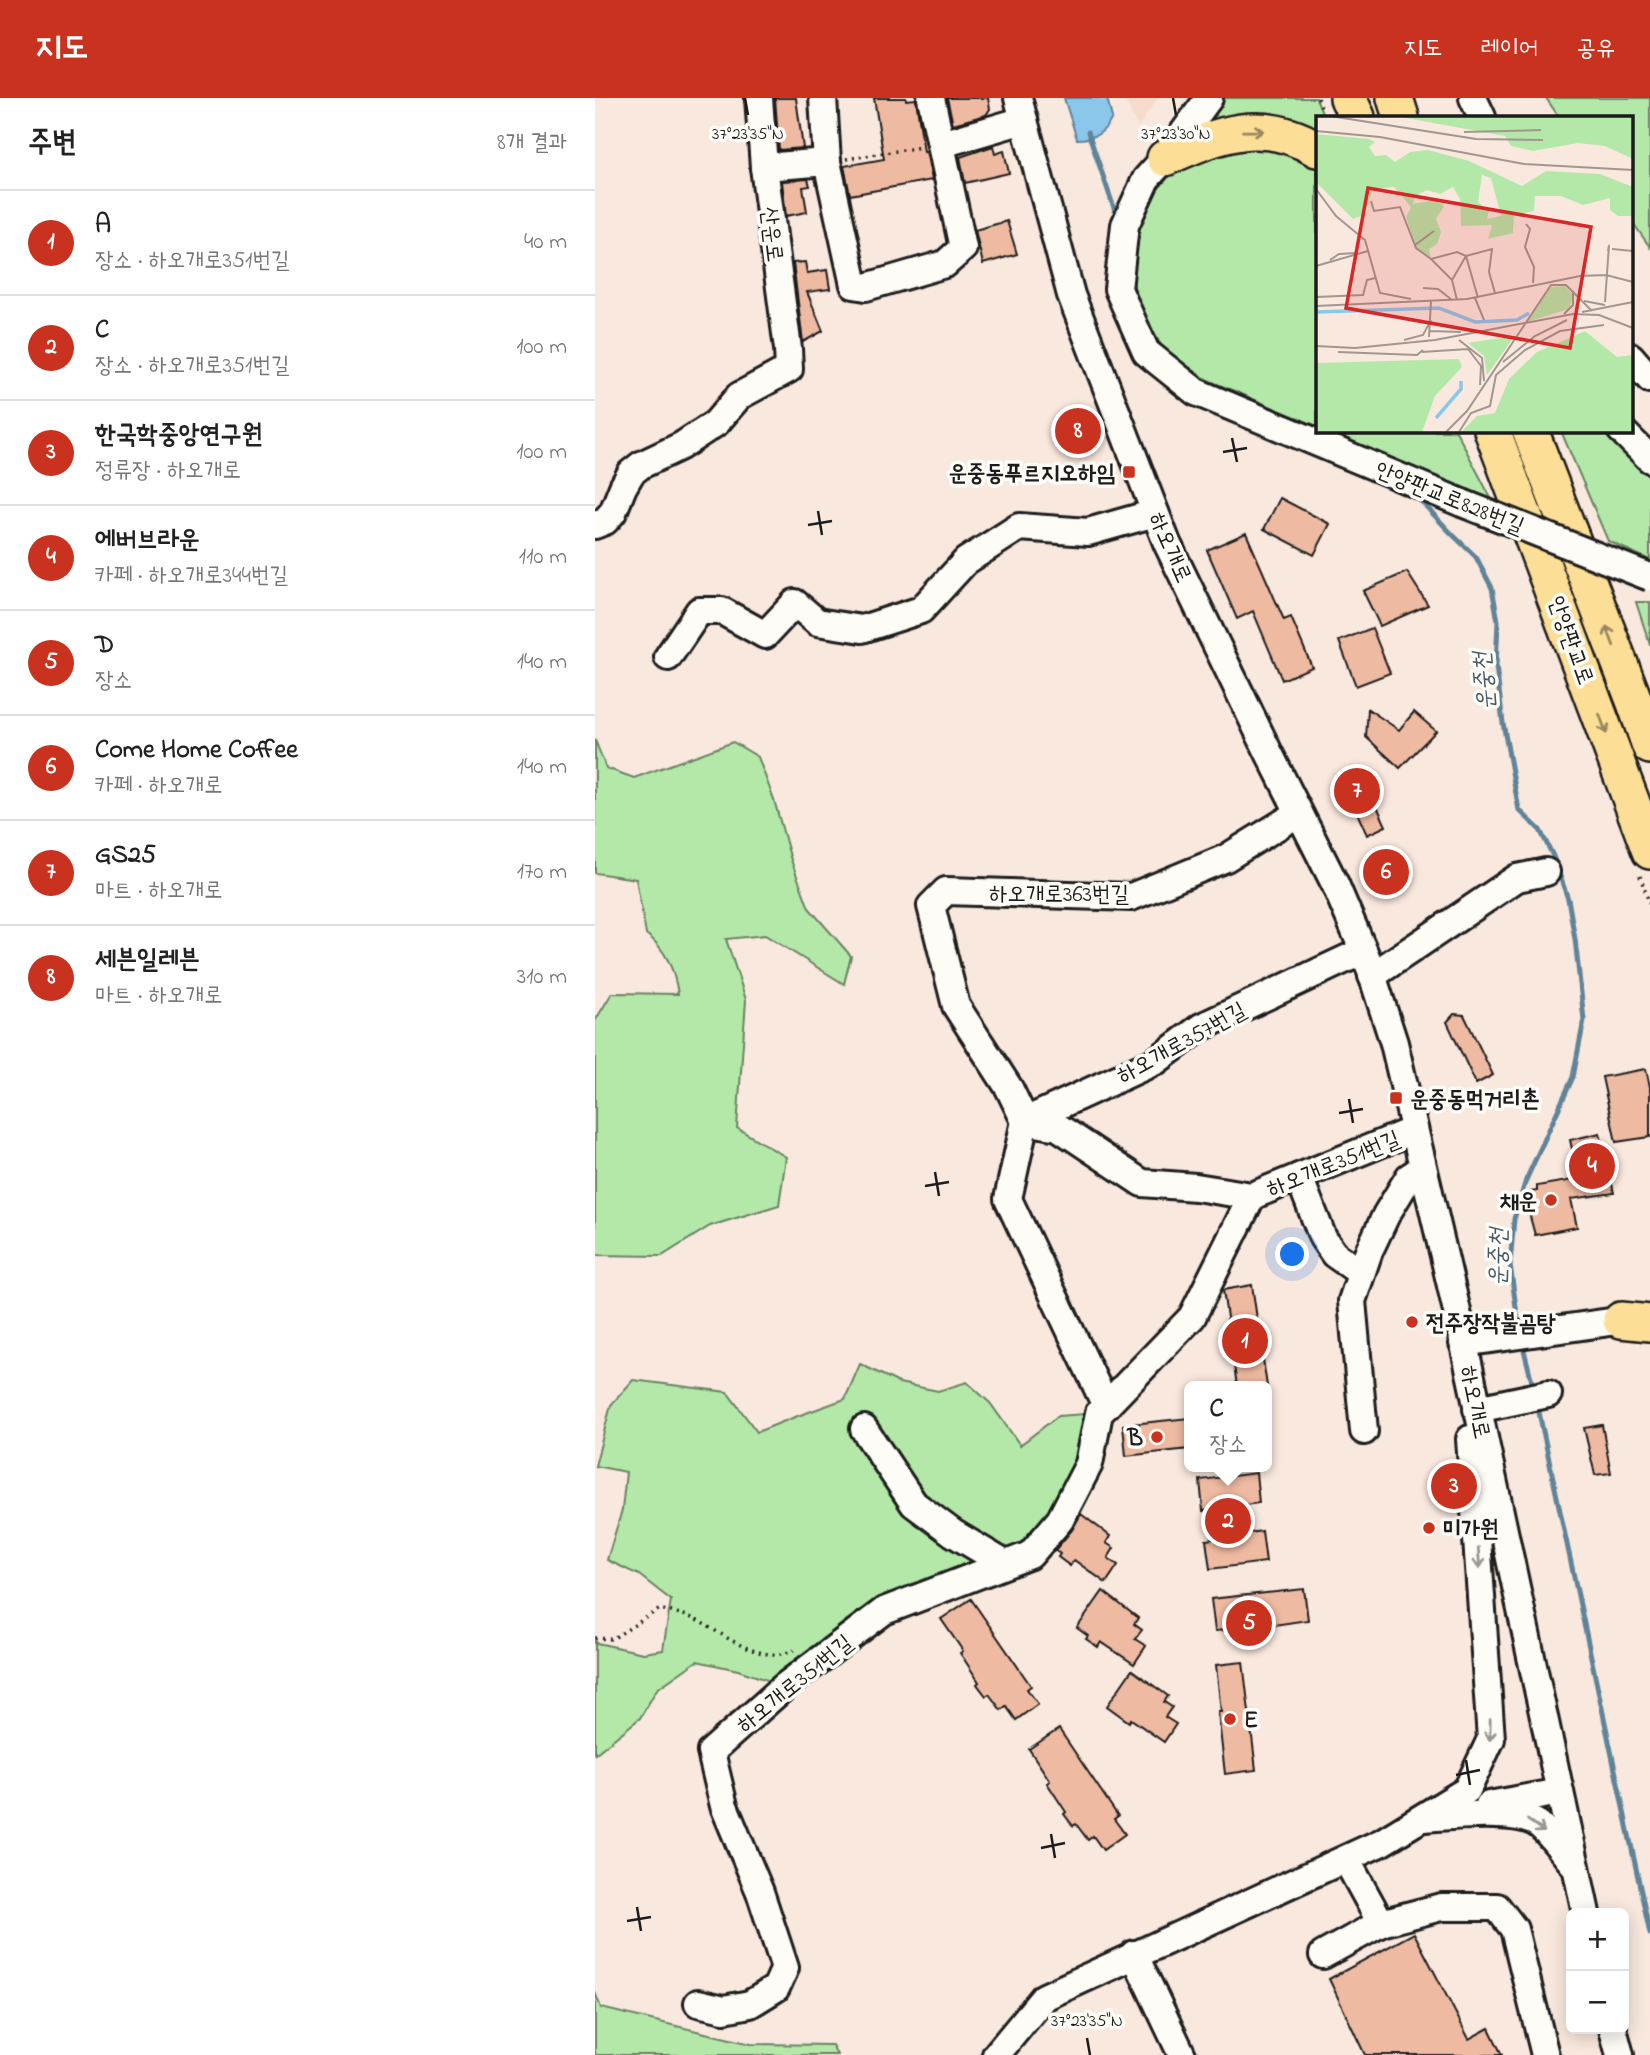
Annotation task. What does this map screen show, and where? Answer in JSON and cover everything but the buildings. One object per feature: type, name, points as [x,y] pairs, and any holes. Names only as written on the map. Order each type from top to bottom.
[{"type":"main road","points":[[1348,98],[1357,116]]},
{"type":"main road","points":[[1355,98],[1358,116]]},
{"type":"main road","points":[[1395,98],[1401,116]]},
{"type":"main road","points":[[1165,158],[1224,134],[1242,131],[1283,134],[1316,148]]},
{"type":"main road","name":"안양판교로","points":[[1493,432],[1650,851]]},
{"type":"main road","name":"안양판교로","points":[[1531,432],[1650,747]]},
{"type":"street","name":"산운로","points":[[595,525],[605,522],[613,512],[631,473],[716,423],[739,396],[789,369],[758,98]]},
{"type":"street","points":[[823,98],[827,162],[853,285],[866,287],[945,264],[963,248],[931,98]]},
{"type":"street","name":"안양판교로828번길","points":[[1209,98],[1165,158],[1146,179],[1125,225],[1118,289],[1146,352],[1196,392],[1462,503],[1650,577]]},
{"type":"street","points":[[1473,98],[1482,116]]},
{"type":"street","points":[[942,144],[1021,109]]},
{"type":"street","name":"하오개로","points":[[1021,109],[1071,295],[1155,513],[1170,550],[1335,884],[1363,951],[1394,1043],[1478,1409],[1585,1908]]},
{"type":"street","points":[[764,167],[827,162]]},
{"type":"street","points":[[1633,359],[1650,379]]},
{"type":"street","points":[[1624,432],[1650,459]]},
{"type":"street","points":[[668,657],[699,611],[722,611],[765,635],[795,603],[817,622],[862,629],[921,610],[966,561],[1019,527],[1088,532],[1155,513]]},
{"type":"street","name":"하오개로363번길","points":[[1025,1121],[1009,1088],[956,1006],[931,906],[946,891],[1131,897],[1226,858],[1299,813]]},
{"type":"street","points":[[1372,976],[1517,878],[1546,872]]},
{"type":"street","name":"하오개로357번길","points":[[1025,1121],[1156,1061],[1201,1027],[1363,951]]},
{"type":"street","points":[[1025,1121],[1008,1199],[1106,1406]]},
{"type":"street","name":"하오개로351번길","points":[[1025,1121],[1058,1127],[1143,1183],[1196,1187],[1252,1196],[1414,1130]]},
{"type":"street","points":[[1364,1431],[1352,1301],[1374,1239],[1409,1177],[1423,1168]]},
{"type":"street","points":[[1299,1177],[1323,1238],[1334,1254],[1361,1273]]},
{"type":"street","name":"하오개로351번길","points":[[698,2003],[724,2009],[750,2004],[776,1988],[785,1968],[725,1806],[711,1752],[785,1686],[884,1611],[1030,1555],[1060,1520],[1089,1464],[1100,1413],[1192,1317],[1252,1196]]},
{"type":"street","points":[[996,2055],[1044,1997],[1383,1842],[1467,1790],[1491,1739],[1463,1343],[1640,1320]]},
{"type":"street","points":[[1478,1409],[1536,1397]]},
{"type":"street","points":[[864,1429],[914,1504],[953,1533],[1005,1564]]},
{"type":"street","points":[[1486,1662],[1530,1655]]},
{"type":"street","points":[[1422,1818],[1560,1792]]},
{"type":"street","points":[[1422,1818],[1479,1815],[1519,1817],[1538,1824],[1576,1867]]},
{"type":"street","points":[[1346,1859],[1381,1923]]},
{"type":"street","points":[[1323,1955],[1381,1923],[1441,1907],[1497,1907],[1514,1929],[1545,2055]]},
{"type":"street","points":[[1134,1954],[1182,2055]]},
{"type":"street","points":[[1164,2055],[1169,2028]]},
{"type":"street","points":[[1614,2034],[1620,2055]]},
{"type":"path","points":[[827,162],[942,144]]},
{"type":"path","points":[[595,1638],[612,1639],[660,1609],[692,1618],[739,1645],[764,1653],[783,1655],[800,1647]]},
{"type":"shaded area","points":[[1124,98],[1158,98],[1138,127]]},
{"type":"green space","points":[[1217,98],[1316,98],[1324,116],[1316,116],[1316,140],[1192,141]]},
{"type":"green space","points":[[1546,98],[1650,98],[1650,247],[1633,223],[1633,116],[1558,116]]},
{"type":"green space","points":[[1258,141],[1316,164],[1316,426],[1208,380],[1164,350],[1136,303],[1132,268],[1137,231],[1154,194],[1171,174],[1195,155]]},
{"type":"green space","points":[[1331,432],[1457,432],[1493,502]]},
{"type":"green space","points":[[1561,432],[1609,432],[1650,472],[1650,560],[1608,541]]},
{"type":"green space","points":[[1636,602],[1650,602],[1650,645]]},
{"type":"green space","points":[[595,740],[606,768],[634,778],[733,742],[758,757],[809,908],[851,956],[844,984],[765,935],[726,939],[746,1000],[737,1128],[786,1157],[779,1205],[710,1226],[662,1256],[595,1255],[595,1021],[612,993],[678,994],[668,960],[659,946],[646,934],[636,879],[595,873]]},
{"type":"green space","points":[[860,1364],[899,1383],[938,1391],[967,1382],[990,1403],[1020,1445],[1058,1416],[1099,1413],[1030,1555],[884,1611],[785,1686],[738,1670],[697,1661],[657,1689],[640,1718],[595,1754],[595,1640],[597,1643],[643,1653],[663,1650],[671,1600],[639,1575],[607,1560],[622,1510],[626,1472],[595,1466],[611,1405],[633,1380],[727,1392],[757,1432],[845,1399]]},
{"type":"green space","points":[[595,1992],[601,2008],[751,2044],[832,2045],[837,2055],[595,2055]]},
{"type":"water","points":[[1064,98],[1107,98],[1112,118],[1098,134],[1077,139]]},
{"type":"waterway","name":"운중천","points":[[1088,132],[1115,211]]},
{"type":"waterway","name":"운중천","points":[[1419,499],[1476,557],[1492,588],[1498,621],[1496,666],[1519,810],[1540,830],[1553,856],[1568,899],[1575,939],[1584,1020],[1573,1077],[1526,1180],[1514,1219],[1510,1264],[1519,1329]]},
{"type":"waterway","name":"운중천","points":[[1522,1342],[1534,1390]]},
{"type":"waterway","name":"운중천","points":[[1537,1403],[1650,1934]]},
{"type":"place","name":"세븐일레븐","points":[[1078,431]]},
{"type":"place","name":"운중동푸르지오하임","points":[[1129,472]]},
{"type":"place","name":"GS25","points":[[1357,791]]},
{"type":"place","name":"Come Home Coffee","points":[[1386,872]]},
{"type":"place","name":"운중동먹거리촌","points":[[1396,1098]]},
{"type":"place","name":"에버브라운","points":[[1592,1166]]},
{"type":"place","name":"채운","points":[[1551,1200]]},
{"type":"place","name":"전주장작불곰탕","points":[[1412,1322]]},
{"type":"place","name":"A","points":[[1245,1341]]},
{"type":"place","name":"B","points":[[1157,1437]]},
{"type":"place","name":"한국학중앙연구원","points":[[1454,1486]]},
{"type":"place","name":"C","points":[[1228,1521]]},
{"type":"place","name":"미가원","points":[[1429,1528]]},
{"type":"place","name":"D","points":[[1249,1623]]},
{"type":"place","name":"E","points":[[1230,1719]]}]
